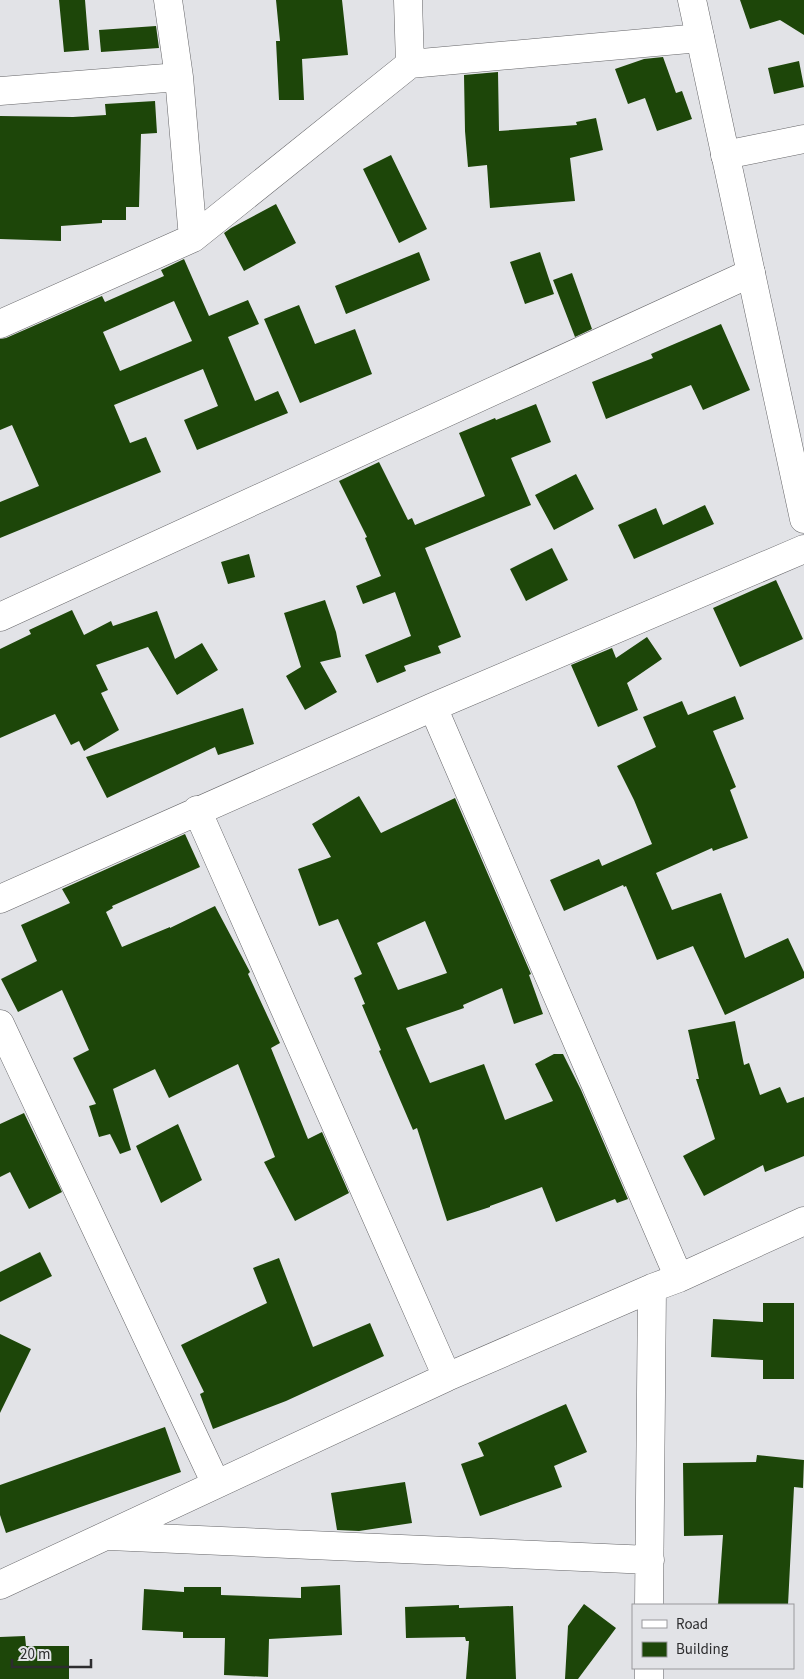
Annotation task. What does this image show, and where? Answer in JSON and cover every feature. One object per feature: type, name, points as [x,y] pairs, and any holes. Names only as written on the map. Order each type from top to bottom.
[{"type":"street","points":[[168,0],[179,77],[193,238]]},
{"type":"street","points":[[408,0],[410,64]]},
{"type":"street","points":[[692,0],[804,519]]},
{"type":"street","points":[[0,324],[193,238],[410,64],[700,38]]},
{"type":"street","points":[[0,91],[179,77]]},
{"type":"street","points":[[725,155],[804,139]]},
{"type":"street","points":[[0,617],[751,273]]},
{"type":"street","points":[[0,899],[197,810],[433,707],[804,549]]},
{"type":"street","points":[[433,707],[679,1278]]},
{"type":"street","points":[[197,810],[447,1377]]},
{"type":"street","points":[[0,1024],[216,1484]]},
{"type":"street","points":[[0,1585],[447,1377],[679,1278],[804,1221]]},
{"type":"street","points":[[650,1604],[652,1288]]},
{"type":"street","points":[[105,1536],[650,1560]]},
{"type":"building","points":[[59,0],[85,0],[89,50],[64,52]]},
{"type":"building","points":[[276,0],[342,0],[348,55],[302,59],[304,100],[279,100],[276,41],[280,41]]},
{"type":"building","points":[[740,0],[804,0],[804,35],[780,20],[750,29]]},
{"type":"building","points":[[156,26],[159,48],[101,52],[99,30]]},
{"type":"building","points":[[663,57],[676,93],[682,91],[692,119],[657,131],[645,98],[628,104],[615,69],[644,59]]},
{"type":"building","points":[[799,61],[804,87],[774,94],[768,68]]},
{"type":"building","points":[[498,72],[499,131],[577,125],[576,122],[596,118],[603,150],[570,158],[575,201],[490,208],[487,165],[468,167],[464,75]]},
{"type":"building","points":[[155,101],[157,133],[141,134],[139,207],[126,207],[126,220],[102,220],[102,223],[61,226],[61,241],[0,239],[0,116],[73,117],[106,115],[105,104]]},
{"type":"building","points":[[391,155],[427,229],[399,243],[363,169]]},
{"type":"building","points":[[276,204],[296,243],[244,271],[224,233]]},
{"type":"building","points":[[419,252],[430,280],[346,314],[335,286]]},
{"type":"building","points":[[540,252],[554,294],[525,304],[510,262]]},
{"type":"building","points":[[184,259],[209,316],[248,300],[259,324],[228,337],[255,401],[278,391],[288,413],[197,450],[184,420],[218,406],[203,369],[114,405],[130,443],[146,437],[161,472],[0,538],[0,502],[39,486],[12,425],[0,430],[0,339],[102,296],[105,302],[164,276],[161,270]],"holes":[[[174,301],[192,341],[120,371],[103,332]]]},
{"type":"building","points":[[572,273],[592,329],[575,337],[553,280]]},
{"type":"building","points":[[299,305],[315,344],[355,329],[372,374],[300,403],[264,319]]},
{"type":"building","points":[[721,324],[750,390],[703,410],[691,385],[606,419],[592,382],[653,358],[651,354]]},
{"type":"building","points":[[536,404],[551,442],[511,458],[531,505],[425,548],[461,637],[438,646],[441,653],[404,666],[406,671],[377,683],[365,655],[411,636],[395,592],[363,604],[356,586],[381,576],[365,538],[367,537],[339,481],[379,462],[408,520],[412,518],[415,525],[485,496],[459,433]]},
{"type":"building","points":[[576,474],[594,509],[554,530],[535,495]]},
{"type":"building","points":[[705,505],[714,524],[634,559],[618,525],[656,508],[663,525]]},
{"type":"building","points":[[552,548],[568,580],[526,601],[510,569]]},
{"type":"building","points":[[249,554],[255,577],[228,584],[221,562]]},
{"type":"building","points":[[776,580],[803,639],[740,667],[713,608]]},
{"type":"building","points":[[325,600],[336,632],[341,657],[320,662],[337,692],[305,710],[286,676],[301,667],[284,613]]},
{"type":"building","points":[[72,610],[84,635],[111,621],[113,626],[157,611],[175,659],[202,643],[218,670],[177,695],[148,647],[96,665],[108,690],[101,693],[119,730],[84,751],[79,741],[71,745],[55,714],[0,738],[0,649],[31,634],[29,630]]},
{"type":"building","points":[[647,637],[662,659],[627,683],[638,710],[598,727],[571,665],[612,648],[616,658]]},
{"type":"building","points":[[735,696],[744,719],[713,731],[736,787],[730,790],[748,838],[713,851],[712,848],[656,873],[672,910],[721,893],[745,958],[788,938],[804,972],[804,978],[725,1015],[693,946],[657,960],[626,886],[624,887],[623,885],[564,911],[550,880],[599,859],[602,866],[652,844],[634,800],[617,766],[656,747],[643,717],[682,701],[688,715]]},
{"type":"building","points":[[243,708],[254,744],[218,755],[215,747],[107,798],[86,757]]},
{"type":"building","points":[[359,796],[381,833],[455,798],[531,974],[529,975],[543,1014],[514,1024],[502,988],[463,1005],[464,1008],[406,1028],[430,1083],[484,1064],[505,1120],[553,1101],[535,1064],[554,1054],[563,1054],[581,1090],[628,1199],[617,1203],[615,1199],[556,1222],[542,1187],[447,1221],[417,1128],[413,1130],[379,1051],[381,1050],[362,1005],[365,1004],[354,978],[362,974],[338,919],[319,926],[298,869],[331,857],[312,824]],"holes":[[[425,921],[447,973],[398,990],[377,943]]]},
{"type":"building","points":[[185,834],[200,867],[112,906],[113,908],[106,912],[122,947],[170,928],[215,906],[250,972],[248,974],[280,1043],[271,1048],[308,1139],[322,1132],[349,1193],[295,1221],[264,1162],[275,1157],[238,1064],[169,1098],[155,1069],[113,1089],[131,1150],[120,1154],[110,1134],[99,1137],[89,1106],[96,1104],[73,1058],[89,1050],[62,990],[18,1012],[1,979],[37,961],[21,925],[70,903],[62,889]]},
{"type":"building","points":[[735,1021],[744,1065],[749,1063],[760,1095],[780,1087],[787,1103],[804,1097],[804,1156],[765,1172],[763,1165],[704,1196],[683,1156],[715,1139],[696,1079],[699,1079],[688,1030]]},
{"type":"building","points":[[24,1113],[62,1192],[29,1209],[10,1172],[0,1177],[0,1124]]},
{"type":"building","points":[[178,1124],[202,1180],[161,1203],[136,1146]]},
{"type":"building","points":[[40,1252],[52,1276],[0,1302],[0,1272]]},
{"type":"building","points":[[279,1258],[313,1347],[370,1323],[384,1356],[286,1401],[213,1429],[200,1394],[204,1392],[181,1345],[267,1303],[253,1268]]},
{"type":"building","points":[[763,1303],[794,1303],[794,1379],[763,1379],[763,1360],[711,1357],[713,1319],[763,1322]]},
{"type":"building","points":[[0,1334],[31,1349],[0,1413]]},
{"type":"building","points":[[566,1404],[587,1452],[554,1466],[562,1487],[480,1516],[461,1464],[484,1456],[478,1443]]},
{"type":"building","points":[[165,1427],[181,1472],[6,1533],[0,1515],[0,1485]]},
{"type":"building","points":[[757,1455],[804,1460],[803,1488],[794,1487],[788,1604],[718,1604],[723,1535],[684,1536],[683,1463],[756,1462]]},
{"type":"building","points":[[405,1482],[412,1523],[359,1531],[337,1530],[331,1493]]},
{"type":"building","points":[[340,1585],[342,1635],[269,1639],[268,1677],[224,1675],[225,1638],[183,1638],[183,1632],[142,1630],[144,1589],[184,1592],[184,1587],[221,1587],[221,1595],[301,1598],[301,1587]]},
{"type":"building","points":[[584,1604],[616,1628],[578,1679],[565,1679],[568,1626]]},
{"type":"building","points":[[459,1605],[459,1608],[513,1606],[516,1679],[466,1679],[469,1641],[466,1641],[465,1637],[406,1638],[405,1607]]},
{"type":"building","points":[[25,1636],[26,1646],[69,1646],[69,1679],[0,1679],[0,1637]]}]
